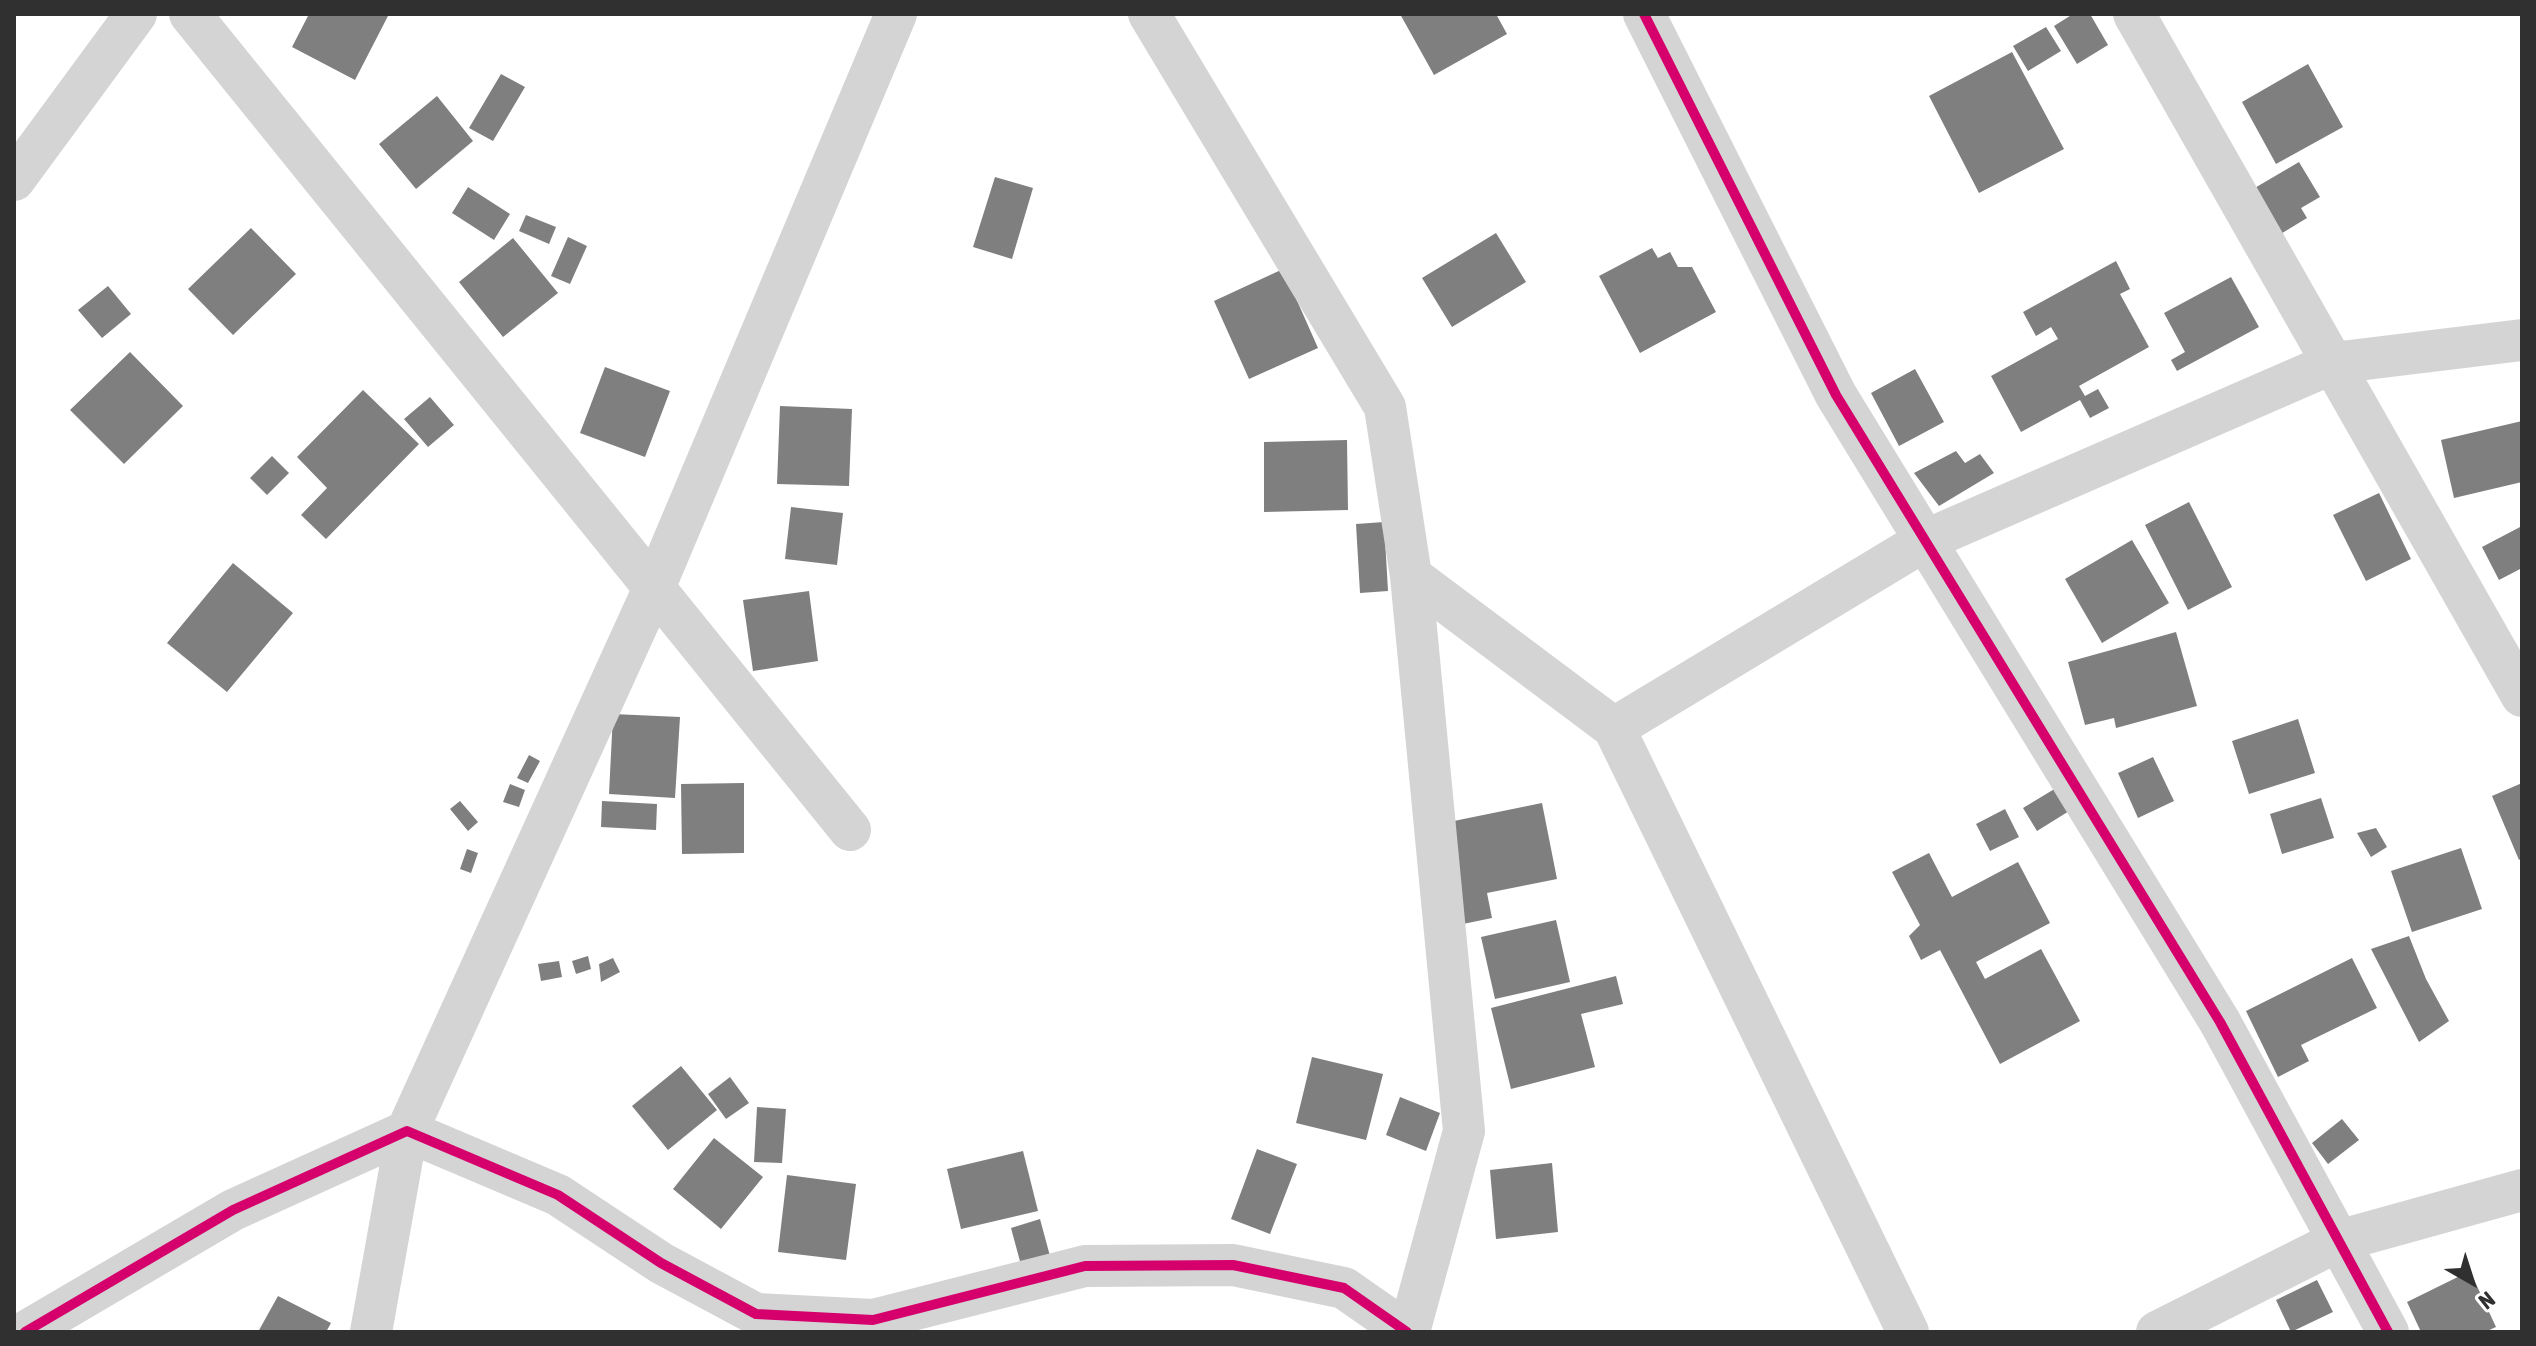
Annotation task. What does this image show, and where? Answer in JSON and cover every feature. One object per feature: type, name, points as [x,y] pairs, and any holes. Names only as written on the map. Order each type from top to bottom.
[{"type":"street","points":[[14,180],[136,14]]},
{"type":"street","points":[[190,14],[850,830]]},
{"type":"street","points":[[371,1332],[407,1131],[654,588],[896,14]]},
{"type":"street","points":[[25,1332],[233,1210],[407,1131],[558,1195],[661,1263],[756,1314],[873,1320],[1085,1266],[1233,1265],[1344,1288],[1408,1332],[1464,1131],[1411,576],[1385,407],[1149,14]]},
{"type":"street","points":[[1644,14],[1836,395],[2220,1022],[2388,1332]]},
{"type":"street","points":[[2134,14],[2522,696]]},
{"type":"street","points":[[1614,728],[1924,541],[2333,363],[2522,340]]},
{"type":"street","points":[[1411,576],[1614,728],[1908,1332]]},
{"type":"street","points":[[2157,1332],[2338,1241],[2522,1190]]},
{"type":"building","points":[[309,14],[389,14],[355,80],[292,47]]},
{"type":"building","points":[[1400,14],[1496,14],[1507,34],[1434,75]]},
{"type":"building","points":[[2073,14],[2090,14],[2108,45],[2077,64],[2054,26]]},
{"type":"building","points":[[2046,27],[2061,51],[2028,71],[2013,46]]},
{"type":"building","points":[[2012,52],[2064,149],[1979,193],[1929,96]]},
{"type":"building","points":[[2308,64],[2343,127],[2276,164],[2242,102]]},
{"type":"building","points":[[501,74],[525,87],[493,141],[469,128]]},
{"type":"building","points":[[437,96],[473,141],[416,189],[379,144]]},
{"type":"building","points":[[2299,162],[2320,197],[2301,208],[2307,218],[2279,235],[2253,189]]},
{"type":"building","points":[[995,177],[1033,188],[1012,259],[973,247]]},
{"type":"building","points":[[468,187],[510,214],[494,240],[452,213]]},
{"type":"building","points":[[526,215],[556,227],[549,244],[519,231]]},
{"type":"building","points":[[251,228],[296,274],[233,335],[188,289]]},
{"type":"building","points":[[1496,233],[1526,282],[1452,327],[1422,278]]},
{"type":"building","points":[[568,237],[587,246],[570,284],[551,276]]},
{"type":"building","points":[[513,238],[558,293],[503,337],[459,282]]},
{"type":"building","points":[[1652,248],[1658,258],[1670,252],[1678,267],[1692,267],[1716,312],[1640,353],[1599,276]]},
{"type":"building","points":[[2116,261],[2130,289],[2120,294],[2149,347],[2079,386],[2085,396],[2098,389],[2109,408],[2090,418],[2080,400],[2021,432],[1991,376],[2058,339],[2051,327],[2036,336],[2023,312]]},
{"type":"building","points":[[1283,269],[1318,348],[1249,379],[1214,301]]},
{"type":"building","points":[[2231,277],[2259,327],[2177,371],[2171,360],[2185,352],[2164,313]]},
{"type":"building","points":[[108,286],[131,314],[102,338],[78,310]]},
{"type":"building","points":[[130,352],[183,406],[124,464],[70,410]]},
{"type":"building","points":[[605,367],[670,391],[645,457],[580,433]]},
{"type":"building","points":[[1915,369],[1944,422],[1899,446],[1871,393]]},
{"type":"building","points":[[363,390],[419,444],[326,539],[301,515],[327,488],[297,457]]},
{"type":"building","points":[[430,397],[454,425],[428,447],[404,419]]},
{"type":"building","points":[[780,406],[852,409],[849,486],[777,484]]},
{"type":"building","points":[[2522,421],[2522,482],[2454,498],[2441,440]]},
{"type":"building","points":[[1347,440],[1348,510],[1264,512],[1264,442]]},
{"type":"building","points":[[1956,451],[1965,463],[1980,454],[1994,473],[1939,506],[1914,473]]},
{"type":"building","points":[[272,456],[289,473],[267,495],[250,478]]},
{"type":"building","points":[[2379,493],[2411,559],[2366,581],[2333,515]]},
{"type":"building","points":[[2189,502],[2232,587],[2188,610],[2145,525]]},
{"type":"building","points":[[791,507],[843,513],[837,565],[785,559]]},
{"type":"building","points":[[1384,522],[1388,591],[1360,593],[1356,524]]},
{"type":"building","points":[[2522,526],[2522,568],[2499,580],[2482,547]]},
{"type":"building","points":[[2132,540],[2169,603],[2102,643],[2065,579]]},
{"type":"building","points":[[233,563],[293,613],[227,692],[167,643]]},
{"type":"building","points":[[809,591],[818,661],[753,671],[743,600]]},
{"type":"building","points":[[2176,632],[2197,706],[2116,728],[2114,718],[2085,725],[2068,662]]},
{"type":"building","points":[[613,714],[680,717],[675,798],[609,794]]},
{"type":"building","points":[[2298,719],[2315,773],[2249,794],[2232,741]]},
{"type":"building","points":[[529,755],[540,761],[528,783],[517,778]]},
{"type":"building","points":[[2153,757],[2174,801],[2138,818],[2118,773]]},
{"type":"building","points":[[744,783],[744,853],[682,854],[681,784]]},
{"type":"building","points":[[2522,783],[2522,858],[2519,860],[2492,796]]},
{"type":"building","points":[[510,784],[525,790],[519,807],[503,802]]},
{"type":"building","points":[[2061,785],[2074,808],[2037,831],[2023,808]]},
{"type":"building","points":[[2321,798],[2334,838],[2282,854],[2270,814]]},
{"type":"building","points":[[460,801],[478,822],[468,831],[450,809]]},
{"type":"building","points":[[602,801],[657,804],[656,830],[601,827]]},
{"type":"building","points":[[1542,803],[1557,879],[1487,893],[1492,918],[1463,924],[1444,823]]},
{"type":"building","points":[[2005,809],[2019,837],[1990,851],[1976,824]]},
{"type":"building","points":[[2376,828],[2387,847],[2371,857],[2357,833]]},
{"type":"building","points":[[2461,848],[2482,909],[2412,932],[2391,871]]},
{"type":"building","points":[[467,849],[478,853],[471,873],[460,869]]},
{"type":"building","points":[[1929,853],[1952,897],[2018,862],[2050,923],[1976,962],[1985,979],[2041,949],[2080,1021],[2000,1064],[1940,950],[1921,960],[1909,936],[1920,925],[1892,872]]},
{"type":"building","points":[[1556,920],[1570,982],[1495,999],[1481,937]]},
{"type":"building","points":[[2409,936],[2426,979],[2449,1021],[2419,1042],[2371,949]]},
{"type":"building","points":[[588,956],[591,969],[576,974],[572,961]]},
{"type":"building","points":[[613,958],[620,972],[601,982],[599,964]]},
{"type":"building","points":[[2352,958],[2377,1008],[2301,1045],[2309,1061],[2278,1077],[2246,1011]]},
{"type":"building","points":[[559,961],[562,977],[541,981],[538,964]]},
{"type":"building","points":[[1616,976],[1623,1004],[1581,1014],[1595,1067],[1511,1089],[1491,1008]]},
{"type":"building","points":[[1312,1057],[1383,1074],[1366,1140],[1296,1123]]},
{"type":"building","points":[[681,1066],[717,1110],[668,1150],[632,1106]]},
{"type":"building","points":[[730,1077],[749,1103],[726,1119],[708,1094]]},
{"type":"building","points":[[1400,1097],[1440,1113],[1426,1151],[1386,1135]]},
{"type":"building","points":[[757,1107],[786,1109],[782,1163],[754,1162]]},
{"type":"building","points":[[2342,1119],[2359,1140],[2328,1164],[2312,1143]]},
{"type":"building","points":[[714,1138],[763,1177],[721,1229],[673,1189]]},
{"type":"building","points":[[1257,1149],[1297,1164],[1270,1234],[1231,1219]]},
{"type":"building","points":[[1023,1151],[1038,1211],[961,1229],[947,1169]]},
{"type":"building","points":[[1552,1163],[1558,1232],[1496,1239],[1490,1170]]},
{"type":"building","points":[[787,1175],[856,1184],[846,1260],[778,1252]]},
{"type":"building","points":[[1040,1219],[1050,1256],[1021,1265],[1011,1228]]},
{"type":"building","points":[[2470,1271],[2496,1327],[2485,1332],[2421,1332],[2407,1302]]},
{"type":"building","points":[[2317,1280],[2333,1312],[2291,1332],[2276,1300]]},
{"type":"building","points":[[278,1296],[331,1323],[326,1332],[258,1332]]},
{"type":"cycle path","points":[[1644,14],[1836,395],[2220,1022],[2388,1332]]},
{"type":"cycle path","points":[[25,1332],[233,1210],[407,1131],[558,1195],[661,1263],[756,1314],[873,1320],[1085,1266],[1233,1265],[1344,1288],[1407,1332]]}]
